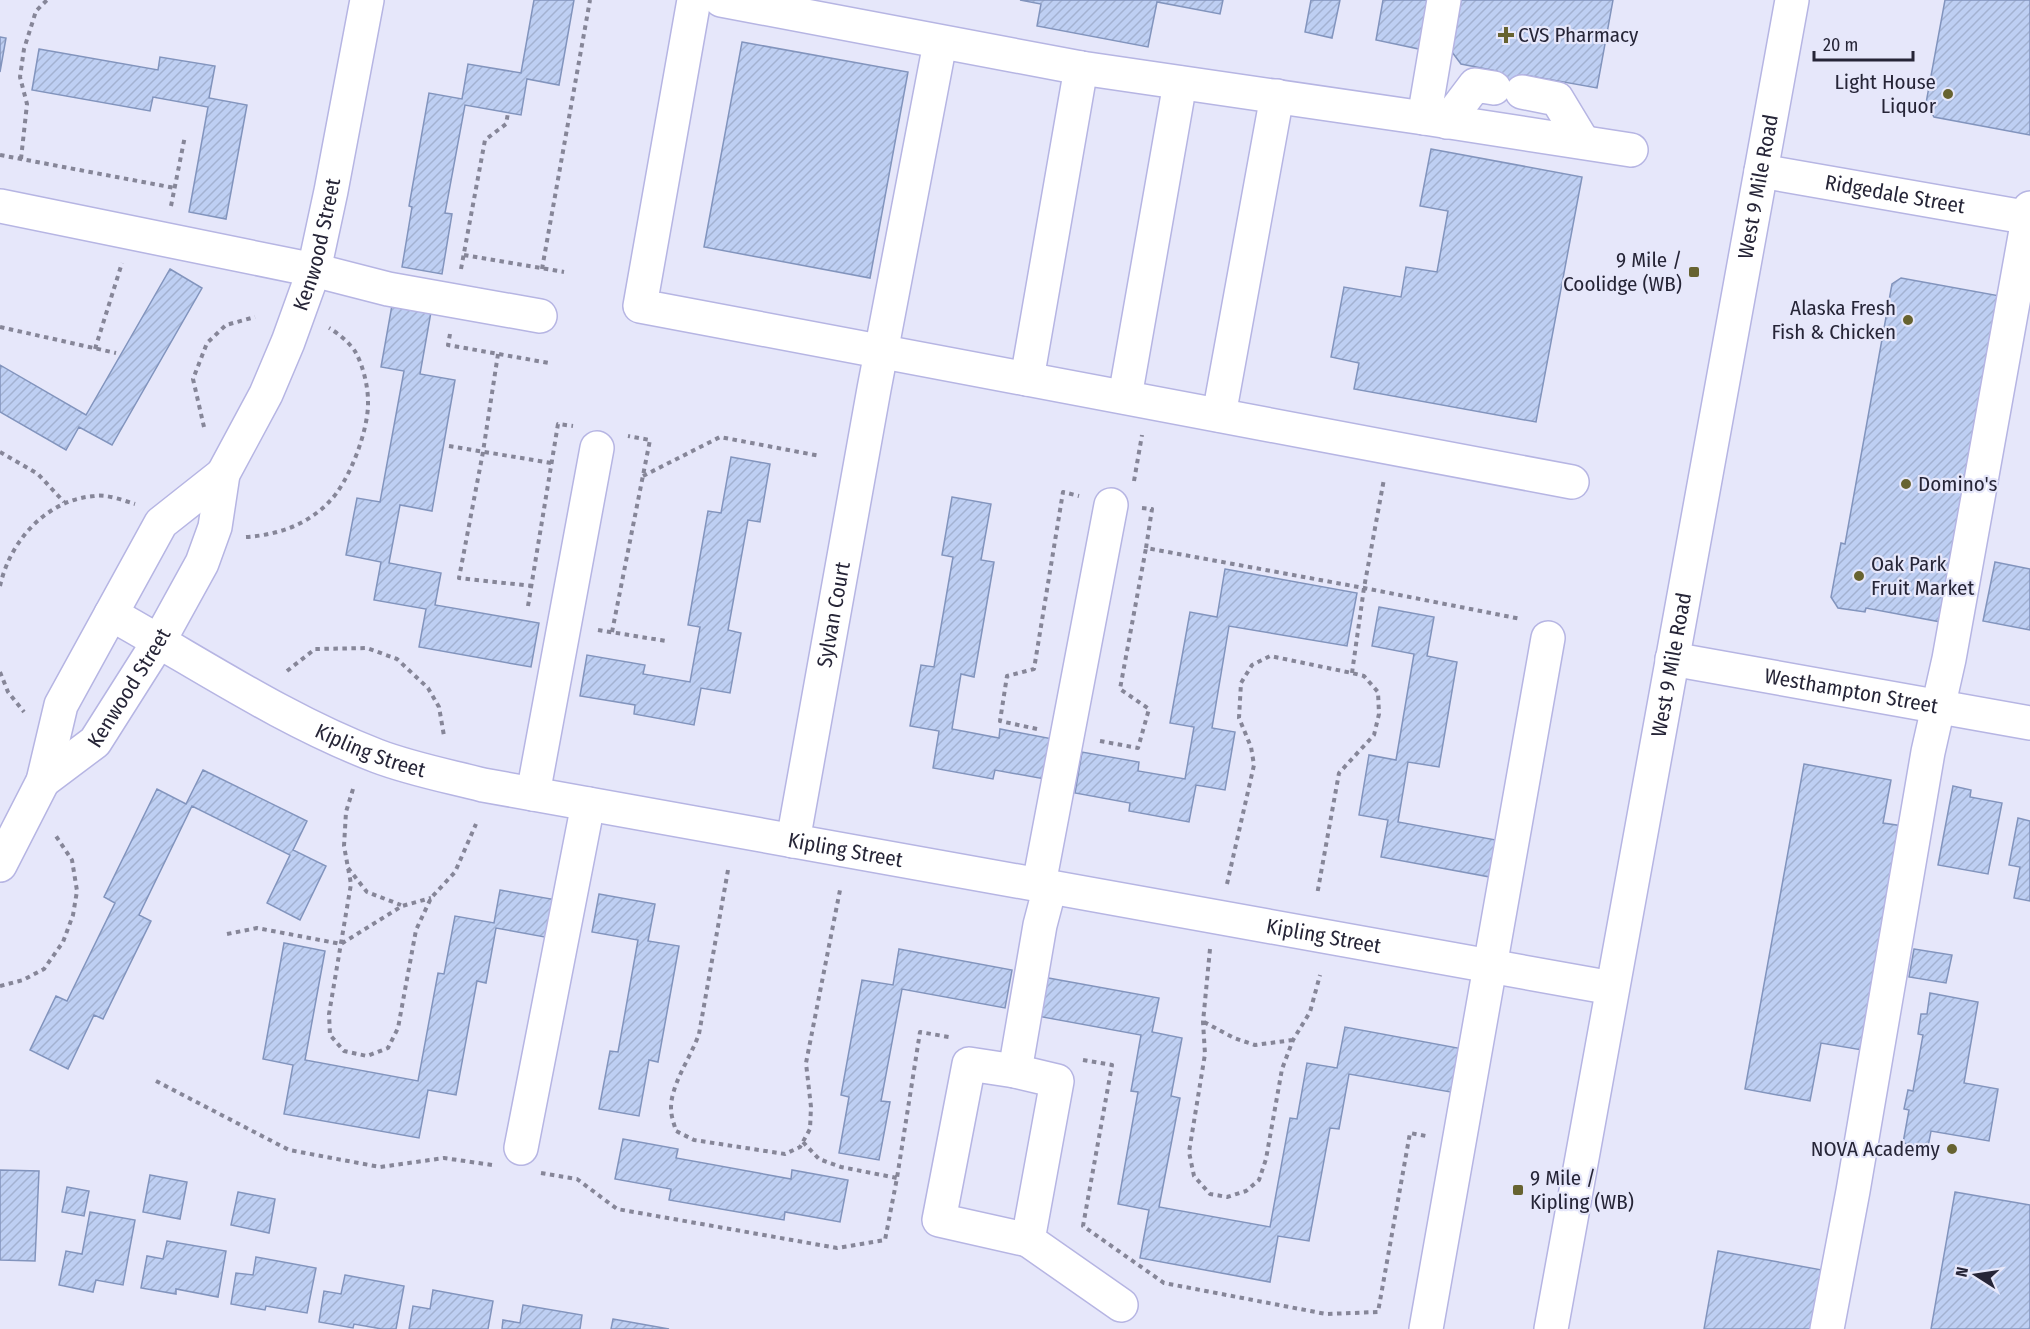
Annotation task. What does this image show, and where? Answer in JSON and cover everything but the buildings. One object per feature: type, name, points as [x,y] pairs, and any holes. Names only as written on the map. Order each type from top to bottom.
[{"type":"street","name":"Kenwood Street","points":[[44,781],[95,742],[159,641],[202,563],[215,526],[223,474],[266,394],[314,270],[367,0]]},
{"type":"street","points":[[694,0],[640,306],[1572,482]]},
{"type":"street","points":[[721,0],[1081,68],[1631,150]]},
{"type":"street","points":[[1435,120],[1444,0]]},
{"type":"street","name":"West 9 Mile Road","points":[[1551,1329],[1792,0]]},
{"type":"street","name":"Sylvan Court","points":[[793,842],[874,389],[883,352],[940,43]]},
{"type":"street","points":[[1027,379],[1081,68]]},
{"type":"street","points":[[1137,400],[1180,82]]},
{"type":"street","points":[[1435,120],[1475,85],[1557,99],[1583,142]]},
{"type":"street","points":[[1220,415],[1277,96]]},
{"type":"street","name":"Ridgedale Street","points":[[1761,171],[2029,214]]},
{"type":"street","points":[[0,206],[314,270],[388,289],[540,316]]},
{"type":"street","points":[[1827,1329],[1928,752],[1955,623],[2029,214]]},
{"type":"street","points":[[533,794],[597,448]]},
{"type":"street","name":"Kenwood Street","points":[[0,865],[44,781],[61,705],[161,524],[223,474]]},
{"type":"street","points":[[1016,1071],[1040,926],[1044,886],[1128,499]]},
{"type":"street","name":"Kipling Street","points":[[111,614],[272,707],[328,735],[379,756],[483,785],[1612,988]]},
{"type":"street","points":[[1426,1329],[1548,638]]},
{"type":"street","name":"Westhampton Street","points":[[1672,659],[2030,723]]},
{"type":"street","points":[[517,1162],[588,804]]},
{"type":"street","points":[[1028,1240],[1057,1081],[1016,1071],[969,1064],[939,1220],[1028,1240],[1121,1305]]},
{"type":"path","points":[[21,159],[27,104],[20,77],[24,49],[36,11],[48,0]]},
{"type":"path","points":[[542,269],[590,0]]},
{"type":"path","points":[[460,275],[485,140],[506,124],[508,113]]},
{"type":"path","points":[[169,215],[184,136]]},
{"type":"path","points":[[0,154],[175,188]]},
{"type":"path","points":[[95,349],[121,271],[123,254]]},
{"type":"path","points":[[464,255],[564,272]]},
{"type":"path","points":[[204,427],[193,379],[207,344],[226,325],[255,317]]},
{"type":"path","points":[[452,323],[448,345],[549,363]]},
{"type":"path","points":[[237,534],[247,537],[267,535],[291,528],[311,517],[329,502],[352,469],[369,403],[364,376],[355,351],[327,326]]},
{"type":"path","points":[[0,327],[116,353]]},
{"type":"path","points":[[498,354],[483,452],[459,578],[532,586]]},
{"type":"path","points":[[1137,400],[1128,499],[1152,509],[1146,548],[1526,620],[1548,638]]},
{"type":"path","points":[[642,477],[720,437],[820,456]]},
{"type":"path","points":[[449,446],[551,463]]},
{"type":"path","points":[[1352,673],[1390,447]]},
{"type":"path","points":[[0,452],[38,474],[64,502]]},
{"type":"path","points":[[0,586],[3,572],[14,548],[37,521],[64,502],[95,495],[137,504]]},
{"type":"path","points":[[590,628],[666,641]]},
{"type":"path","points":[[287,670],[315,649],[367,648],[397,659],[428,688],[439,707],[444,736]]},
{"type":"path","points":[[1317,895],[1339,772],[1374,735],[1379,714],[1378,692],[1364,676],[1269,656],[1252,665],[1241,683],[1239,718],[1251,747],[1254,765],[1208,956],[1203,1022],[1205,1054],[1189,1152],[1194,1176],[1210,1194],[1227,1197],[1246,1191],[1259,1180],[1266,1158],[1282,1069],[1293,1040],[1310,1012],[1320,975]]},
{"type":"path","points":[[0,672],[8,692],[31,719]]},
{"type":"path","points":[[353,789],[346,813],[344,846],[351,884],[329,1014],[330,1035],[344,1051],[367,1056],[388,1048],[398,1028],[416,930],[431,898],[455,872],[476,824]]},
{"type":"path","points":[[0,986],[23,980],[44,969],[63,942],[74,915],[77,891],[72,860],[57,836],[26,814]]},
{"type":"path","points":[[347,867],[367,892],[402,906]]},
{"type":"path","points":[[728,870],[699,1034],[692,1054],[676,1083],[671,1109],[676,1131],[694,1140],[785,1154],[800,1147],[803,1142],[810,1130],[811,1107],[806,1063],[840,890]]},
{"type":"path","points":[[227,934],[257,928],[341,944],[402,906],[431,898]]},
{"type":"path","points":[[1203,1022],[1234,1038],[1255,1045],[1293,1040]]},
{"type":"path","points":[[156,1081],[289,1150],[380,1167],[444,1158],[517,1162],[577,1179],[617,1209],[837,1248],[885,1240],[920,1032],[953,1037]]},
{"type":"path","points":[[1077,1059],[1112,1065],[1083,1226],[1164,1283],[1326,1314],[1378,1312],[1410,1133],[1459,1141]]},
{"type":"path","points":[[803,1142],[819,1159],[842,1167],[897,1178]]},
{"type":"place","name":"CVS Pharmacy","points":[[1506,35]]},
{"type":"place","name":"Light House Liquor","points":[[1948,94]]},
{"type":"place","name":"9 Mile / Coolidge (WB)","points":[[1694,272]]},
{"type":"place","name":"Alaska Fresh Fish & Chicken","points":[[1908,320]]},
{"type":"place","name":"Domino's","points":[[1906,484]]},
{"type":"place","name":"Oak Park Fruit Market","points":[[1859,576]]},
{"type":"place","name":"NOVA Academy","points":[[1952,1149]]},
{"type":"place","name":"9 Mile / Kipling (WB)","points":[[1518,1190]]}]
